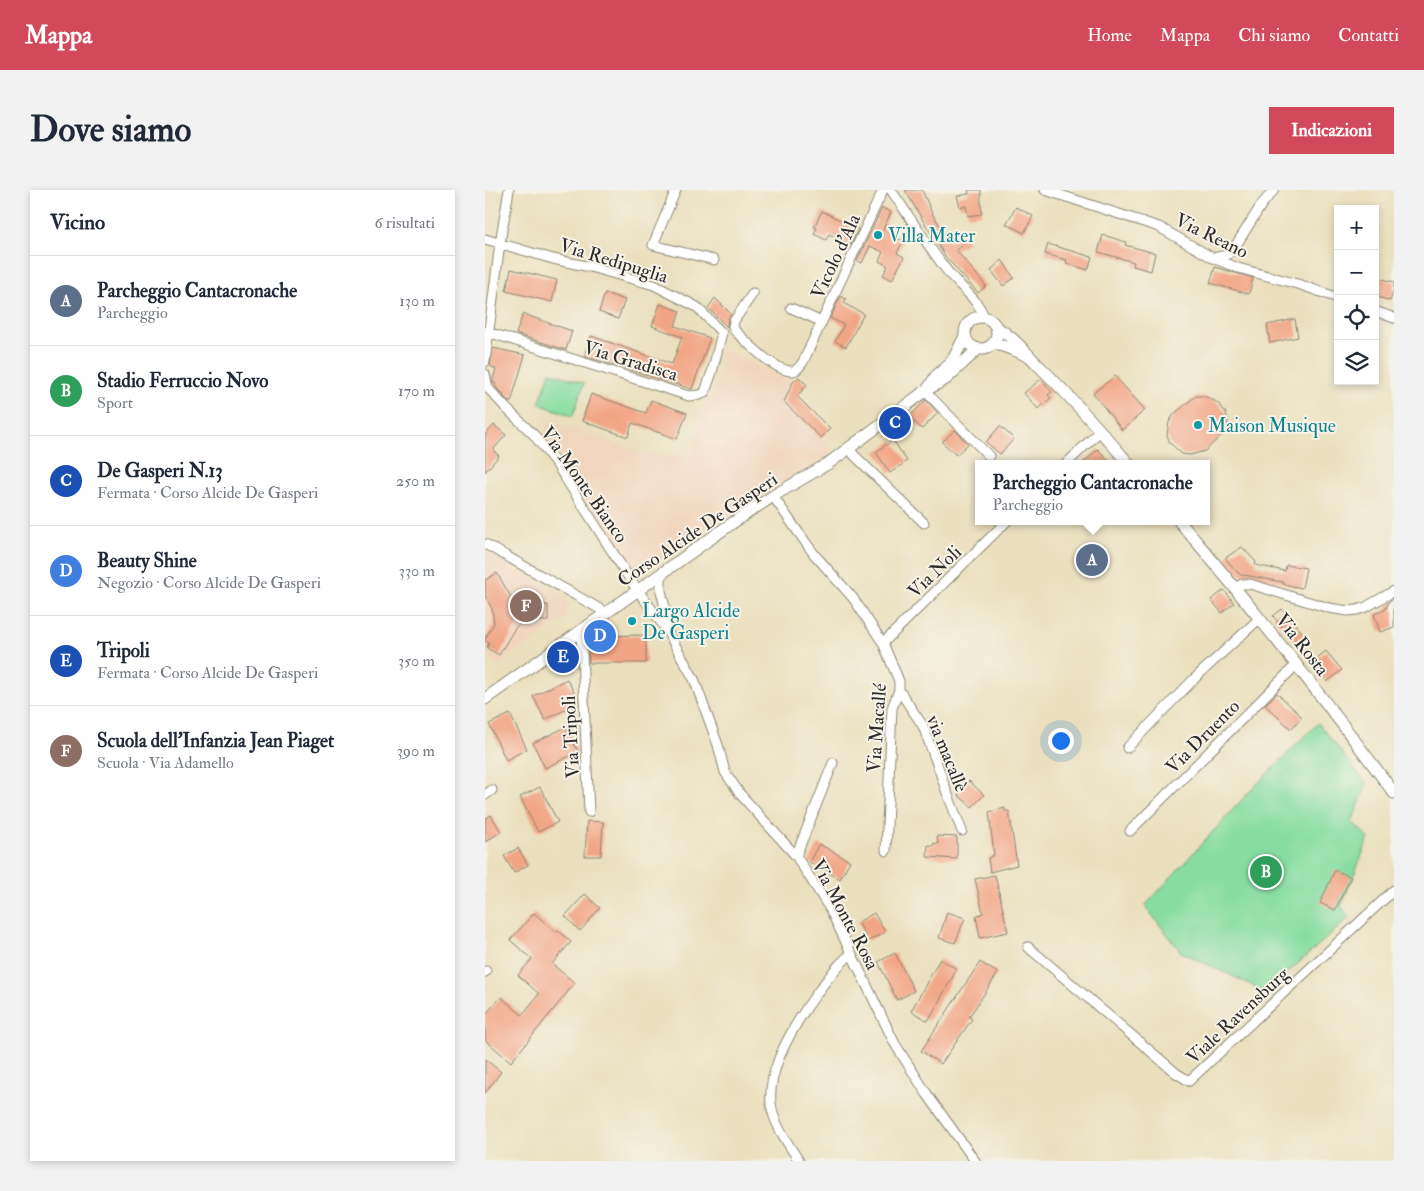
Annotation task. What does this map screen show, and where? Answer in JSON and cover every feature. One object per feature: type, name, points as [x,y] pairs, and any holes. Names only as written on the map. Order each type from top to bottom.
[{"type":"street","points":[[485,362],[500,243],[509,190]]},
{"type":"street","points":[[676,190],[653,245],[714,260]]},
{"type":"street","name":"Vicolo d'Ala","points":[[753,293],[733,326],[735,331],[764,358],[780,368],[792,372],[798,369],[822,322],[883,190]]},
{"type":"street","name":"Via Reano","points":[[1045,190],[1159,227],[1213,258],[1238,268],[1294,283],[1334,297]]},
{"type":"street","points":[[1213,258],[1227,255],[1233,250],[1274,190]]},
{"type":"street","points":[[893,193],[941,262],[981,308],[984,317]]},
{"type":"street","name":"Via Redipuglia","points":[[485,239],[654,285],[697,307],[722,333]]},
{"type":"street","name":"Vicolo d'Ala","points":[[791,308],[822,322]]},
{"type":"street","points":[[1379,312],[1394,318]]},
{"type":"street","points":[[984,317],[993,322],[996,327],[997,332],[994,343],[987,348],[978,349],[969,344],[965,336],[966,325],[974,318],[984,317]]},
{"type":"street","points":[[996,327],[1007,333],[1021,346],[1125,460]]},
{"type":"street","name":"Via Gradisca","points":[[488,332],[689,396],[701,395],[705,392],[722,333]]},
{"type":"street","name":"Corso Alcide De Gasperi","points":[[927,390],[936,376],[955,356],[965,336]]},
{"type":"street","points":[[994,343],[1017,351],[1035,361]]},
{"type":"street","name":"Corso Alcide De Gasperi","points":[[485,699],[731,524],[773,496],[829,463],[927,390],[946,379],[978,349]]},
{"type":"street","name":"Via Monte Bianco","points":[[485,374],[489,388],[505,408],[534,435],[557,465],[638,591]]},
{"type":"street","points":[[927,390],[989,456]]},
{"type":"street","points":[[1070,460],[1100,431]]},
{"type":"street","points":[[849,448],[924,523]]},
{"type":"street","name":"Via Macallé","points":[[773,496],[810,548],[853,598],[883,643],[899,682],[899,690],[892,708],[886,851]]},
{"type":"street","name":"Via Noli","points":[[883,643],[1003,525]]},
{"type":"street","name":"Via Rosta","points":[[1182,525],[1297,664],[1394,793]]},
{"type":"street","points":[[485,544],[607,612]]},
{"type":"street","points":[[661,574],[661,592],[667,616],[666,630]]},
{"type":"street","points":[[1236,588],[1242,584],[1250,584],[1329,608],[1348,611],[1367,607],[1394,591]]},
{"type":"street","points":[[638,591],[666,630]]},
{"type":"street","points":[[1127,748],[1194,679],[1260,618]]},
{"type":"street","name":"Via Monte Rosa","points":[[666,630],[694,679],[718,745],[725,772],[740,794],[796,856],[830,909],[895,1044],[927,1094],[975,1161]]},
{"type":"street","name":"Via Tripoli","points":[[581,631],[589,812]]},
{"type":"street","name":"Via Druento","points":[[1130,831],[1297,664]]},
{"type":"street","name":"via macallè","points":[[899,690],[923,726],[962,831]]},
{"type":"street","points":[[796,856],[833,763]]},
{"type":"street","name":"Viale Ravensburg","points":[[1028,947],[1176,1073],[1189,1081],[1394,890]]},
{"type":"street","points":[[799,1161],[779,1130],[774,1115],[771,1103],[771,1088],[775,1071],[787,1041],[804,1010],[833,972],[852,954]]},
{"type":"shaded area","points":[[723,349],[793,382],[784,402],[834,451],[640,575],[635,572],[543,437],[550,421],[645,454],[692,456],[701,417],[718,383]]},
{"type":"shaded area","points":[[485,550],[566,596],[567,617],[496,666],[485,652]]},
{"type":"green space","points":[[550,372],[584,383],[573,416],[539,404]]},
{"type":"green space","points":[[1318,723],[1367,784],[1352,822],[1369,838],[1341,906],[1350,917],[1266,992],[1181,952],[1145,906],[1249,792]]},
{"type":"building","points":[[905,190],[922,190],[932,213],[950,242],[962,234],[968,242],[956,250],[986,286],[978,293],[945,256]]},
{"type":"building","points":[[968,190],[981,190],[982,214],[968,216],[966,206],[960,207],[957,196],[969,194]]},
{"type":"building","points":[[1016,207],[1033,216],[1024,233],[1006,224]]},
{"type":"building","name":"Villa Mater","points":[[882,208],[891,212],[883,230],[903,241],[897,253],[904,257],[892,280],[883,275],[888,266],[879,261],[883,252],[870,246],[862,263],[857,261]]},
{"type":"building","points":[[822,211],[858,229],[851,245],[829,234],[826,240],[814,234],[817,228],[814,227]]},
{"type":"building","points":[[1103,235],[1126,242],[1125,245],[1155,253],[1151,271],[1133,266],[1134,262],[1098,252]]},
{"type":"building","points":[[1048,244],[1092,257],[1088,270],[1066,263],[1067,260],[1045,254]]},
{"type":"building","points":[[1002,260],[1014,278],[1003,286],[991,270]]},
{"type":"building","points":[[1215,267],[1253,278],[1249,294],[1210,283]]},
{"type":"building","points":[[511,269],[557,280],[552,302],[506,291]]},
{"type":"building","points":[[1379,278],[1394,282],[1390,301],[1379,297]]},
{"type":"building","points":[[605,293],[625,300],[618,319],[599,312]]},
{"type":"building","points":[[841,296],[846,299],[844,303],[864,314],[846,347],[835,341],[844,325],[830,318]]},
{"type":"building","points":[[715,298],[731,314],[727,327],[708,308]]},
{"type":"building","points":[[660,304],[680,311],[675,326],[710,338],[692,389],[584,356],[591,336],[672,364],[682,337],[652,326]]},
{"type":"building","points":[[523,314],[572,331],[566,350],[516,334]]},
{"type":"building","points":[[1295,319],[1298,337],[1270,343],[1267,325]]},
{"type":"building","points":[[493,348],[525,355],[511,402],[503,396],[504,394],[493,383],[496,369],[490,366]]},
{"type":"building","points":[[1115,376],[1145,410],[1122,430],[1093,393]]},
{"type":"building","points":[[799,377],[807,385],[797,396],[830,429],[821,438],[784,402],[793,382]]},
{"type":"building","points":[[1041,379],[1052,392],[1048,395],[1051,398],[1038,409],[1024,393]]},
{"type":"building","points":[[591,394],[646,413],[651,400],[687,413],[677,439],[632,423],[628,437],[582,421]]},
{"type":"building","name":"Maison Musique","points":[[1196,396],[1203,396],[1218,403],[1226,413],[1228,420],[1227,428],[1205,451],[1190,455],[1182,454],[1170,443],[1167,435],[1169,422],[1174,414]]},
{"type":"building","points":[[926,400],[938,413],[922,429],[909,417]]},
{"type":"building","points":[[494,425],[506,435],[493,450],[499,456],[485,472],[485,435]]},
{"type":"building","points":[[1000,426],[1014,439],[1000,454],[986,442]]},
{"type":"building","points":[[955,430],[968,444],[956,455],[942,442]]},
{"type":"building","points":[[893,440],[907,461],[890,473],[876,452]]},
{"type":"building","points":[[1098,449],[1108,460],[1086,460]]},
{"type":"building","points":[[1242,547],[1256,562],[1255,565],[1285,571],[1286,565],[1306,568],[1302,588],[1283,584],[1283,582],[1243,576],[1238,573],[1225,558]]},
{"type":"building","points":[[497,573],[512,599],[523,605],[548,605],[548,621],[523,621],[515,628],[499,655],[487,648],[489,643],[485,641],[494,623],[492,609],[485,596],[485,580]]},
{"type":"building","points":[[1224,590],[1234,603],[1222,613],[1211,600]]},
{"type":"building","points":[[1394,598],[1394,627],[1380,632],[1374,614],[1385,610],[1390,600]]},
{"type":"building","points":[[1282,609],[1308,639],[1299,647],[1273,616]]},
{"type":"building","points":[[646,635],[646,663],[589,663],[587,636]]},
{"type":"building","points":[[1326,651],[1342,670],[1327,682],[1312,662]]},
{"type":"building","points":[[567,679],[578,703],[545,720],[533,696]]},
{"type":"building","points":[[1277,693],[1302,717],[1291,729],[1265,705]]},
{"type":"building","points":[[510,714],[527,749],[506,760],[489,724]]},
{"type":"building","points":[[566,727],[578,752],[545,768],[533,743]]},
{"type":"building","points":[[969,781],[984,795],[972,807],[958,795]]},
{"type":"building","points":[[540,787],[558,822],[538,832],[520,797]]},
{"type":"building","points":[[1005,808],[1005,811],[1009,811],[1017,865],[990,872],[988,858],[994,855],[989,812]]},
{"type":"building","points":[[491,815],[501,832],[485,842],[485,819]]},
{"type":"building","points":[[587,821],[603,822],[601,856],[585,856]]},
{"type":"building","points":[[937,836],[957,837],[957,859],[927,857],[928,845],[938,844]]},
{"type":"building","points":[[819,844],[850,861],[840,879],[809,862]]},
{"type":"building","points":[[518,848],[528,865],[514,873],[504,856]]},
{"type":"building","points":[[1335,870],[1351,877],[1335,910],[1320,903]]},
{"type":"building","points":[[995,875],[1008,932],[980,938],[976,916],[983,913],[975,879]]},
{"type":"building","points":[[585,894],[600,908],[580,931],[565,916]]},
{"type":"building","points":[[947,912],[965,918],[955,943],[939,938]]},
{"type":"building","points":[[534,913],[571,942],[552,964],[575,983],[511,1062],[485,1040],[485,1015],[501,997],[522,1015],[539,994],[518,975],[532,959],[510,940]]},
{"type":"building","points":[[874,913],[885,932],[868,941],[858,922]]},
{"type":"building","points":[[895,953],[914,991],[897,1000],[878,962]]},
{"type":"building","points":[[940,959],[957,969],[928,1021],[911,1011]]},
{"type":"building","points":[[980,962],[998,973],[969,1017],[972,1019],[941,1064],[921,1051]]},
{"type":"building","points":[[485,1059],[501,1072],[485,1093]]},
{"type":"place","name":"Villa Mater","points":[[878,235]]},
{"type":"place","name":"De Gasperi N.13","points":[[895,423]]},
{"type":"place","name":"Maison Musique","points":[[1198,425]]},
{"type":"place","name":"Parcheggio Cantacronache","points":[[1092,560]]},
{"type":"place","name":"Scuola dell’Infanzia Jean Piaget","points":[[526,606]]},
{"type":"place","name":"Largo Alcide De Gasperi","points":[[632,621]]},
{"type":"place","name":"Beauty Shine","points":[[600,636]]},
{"type":"place","name":"Tripoli","points":[[563,657]]},
{"type":"place","name":"Stadio Ferruccio Novo","points":[[1266,872]]}]
